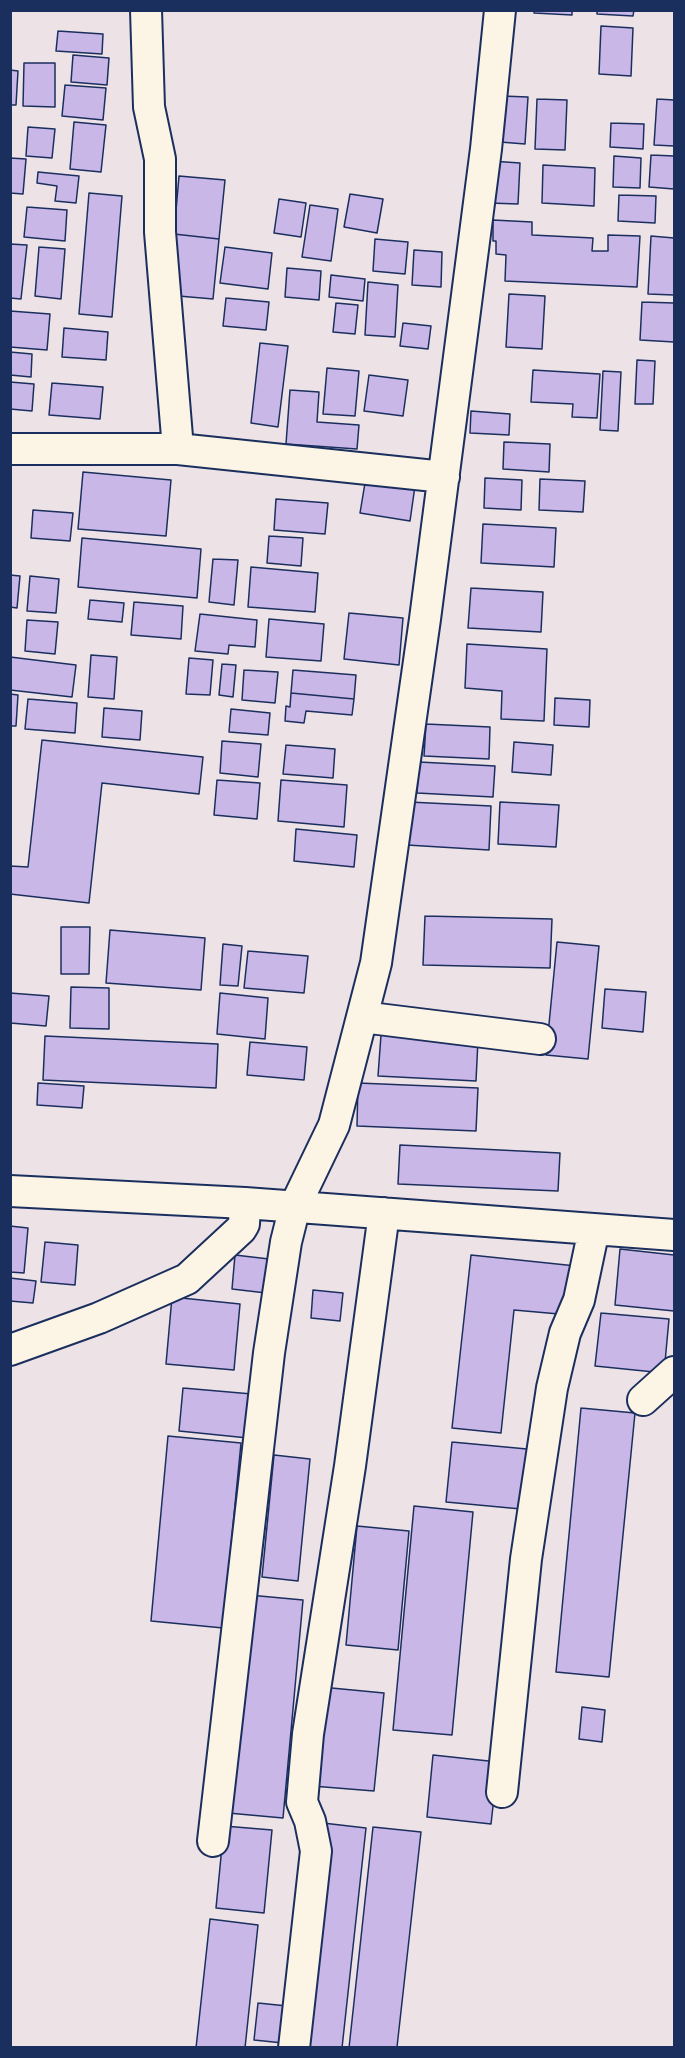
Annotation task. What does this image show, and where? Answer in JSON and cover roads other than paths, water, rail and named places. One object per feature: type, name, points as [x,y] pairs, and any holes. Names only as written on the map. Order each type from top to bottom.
[{"type":"street","points":[[146,10],[149,107],[160,159],[160,232],[178,449]]},
{"type":"street","points":[[213,1841],[278,1282],[296,1206],[334,1125],[376,963],[444,477],[486,149],[500,10]]},
{"type":"street","points":[[10,449],[178,449],[444,477]]},
{"type":"street","points":[[362,1017],[540,1039]]},
{"type":"street","points":[[10,1191],[296,1206],[675,1235]]},
{"type":"street","points":[[10,1350],[99,1318],[187,1279],[241,1229],[244,1224],[245,1203]]},
{"type":"street","points":[[294,2048],[316,1851],[310,1821],[302,1802],[308,1734],[350,1466],[384,1213]]},
{"type":"street","points":[[502,1792],[526,1559],[552,1388],[565,1333],[579,1300],[594,1229]]},
{"type":"street","points":[[643,1401],[675,1372]]}]
